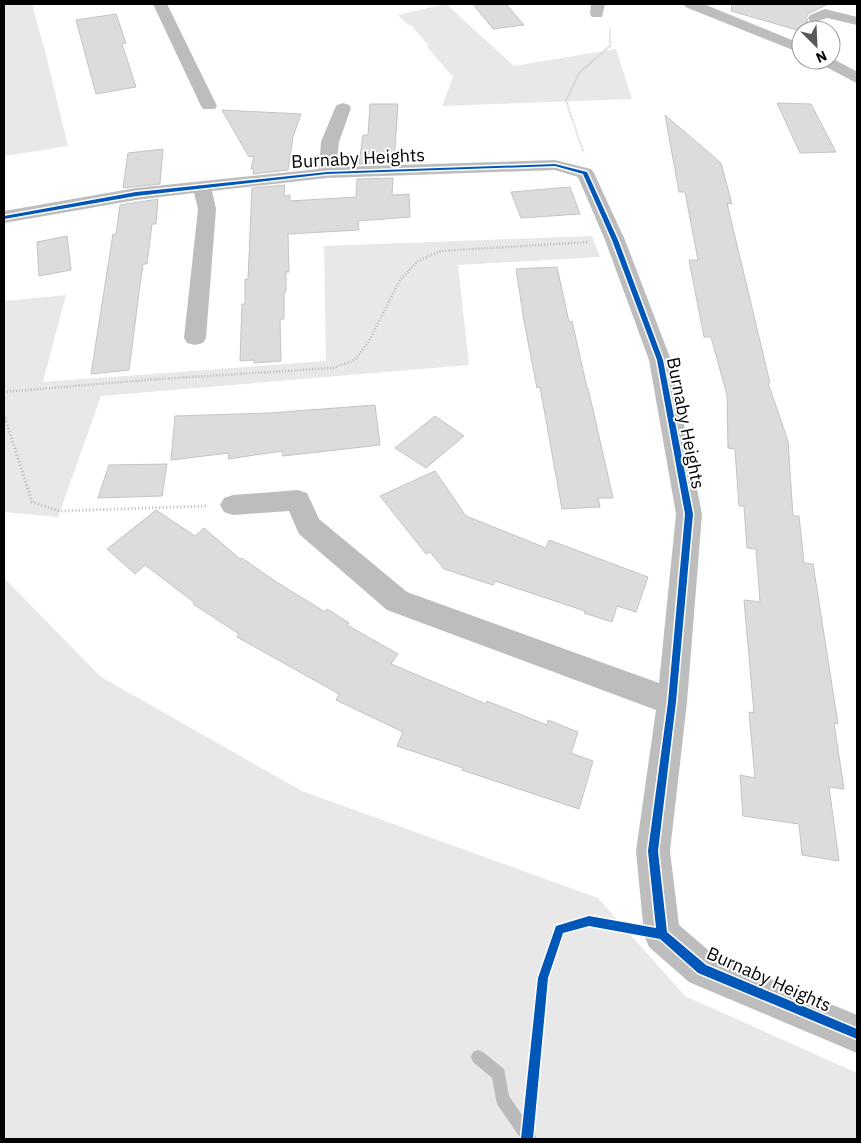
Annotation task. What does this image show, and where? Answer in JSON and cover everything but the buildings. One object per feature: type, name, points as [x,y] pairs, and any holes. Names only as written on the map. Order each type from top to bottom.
[{"type":"street","points":[[160,4],[208,106]]},
{"type":"street","points":[[691,4],[791,45]]},
{"type":"street","points":[[815,18],[825,13],[857,21]]},
{"type":"street","points":[[841,69],[857,78]]},
{"type":"street","name":"Burnaby Heights","points":[[327,173],[330,142],[343,108]]},
{"type":"street","name":"Burnaby Heights","points":[[4,216],[136,194],[327,173],[555,165],[584,173],[615,240],[660,360],[689,514],[672,702],[653,851],[662,934],[702,969],[857,1034]]},
{"type":"street","points":[[195,338],[207,209],[201,186]]},
{"type":"street","points":[[233,505],[298,500],[308,526],[397,601],[672,702]]},
{"type":"path","points":[[584,173],[585,157],[566,100],[579,73],[610,46],[610,21]]},
{"type":"path","points":[[4,392],[158,379],[333,368],[355,360],[369,341],[400,280],[418,261],[441,251],[615,240]]},
{"type":"path","points":[[4,416],[32,502],[59,511],[233,505]]},
{"type":"path","points":[[527,1139],[543,978],[559,929],[589,921],[662,934]]},
{"type":"shaded area","points":[[4,4],[32,4],[68,146],[4,156]]},
{"type":"shaded area","points":[[446,4],[514,66],[616,49],[632,99],[442,106],[453,77],[411,25],[408,25],[398,15]]},
{"type":"shaded area","points":[[592,236],[600,257],[458,265],[469,365],[101,396],[58,517],[4,512],[4,301],[66,295],[43,382],[326,361],[324,246]]},
{"type":"shaded area","points":[[4,578],[101,677],[302,791],[598,898],[685,996],[857,1073],[857,1139],[4,1139]]},
{"type":"waterway","points":[[478,1057],[499,1074],[502,1099],[530,1139]]},
{"type":"cycle path","points":[[4,217],[136,194],[327,173],[555,165],[585,173],[615,240],[660,360],[689,514],[672,702],[653,851],[662,934],[702,969],[857,1034]]},
{"type":"cycle path","points":[[527,1139],[543,978],[559,929],[589,921],[662,934]]}]
